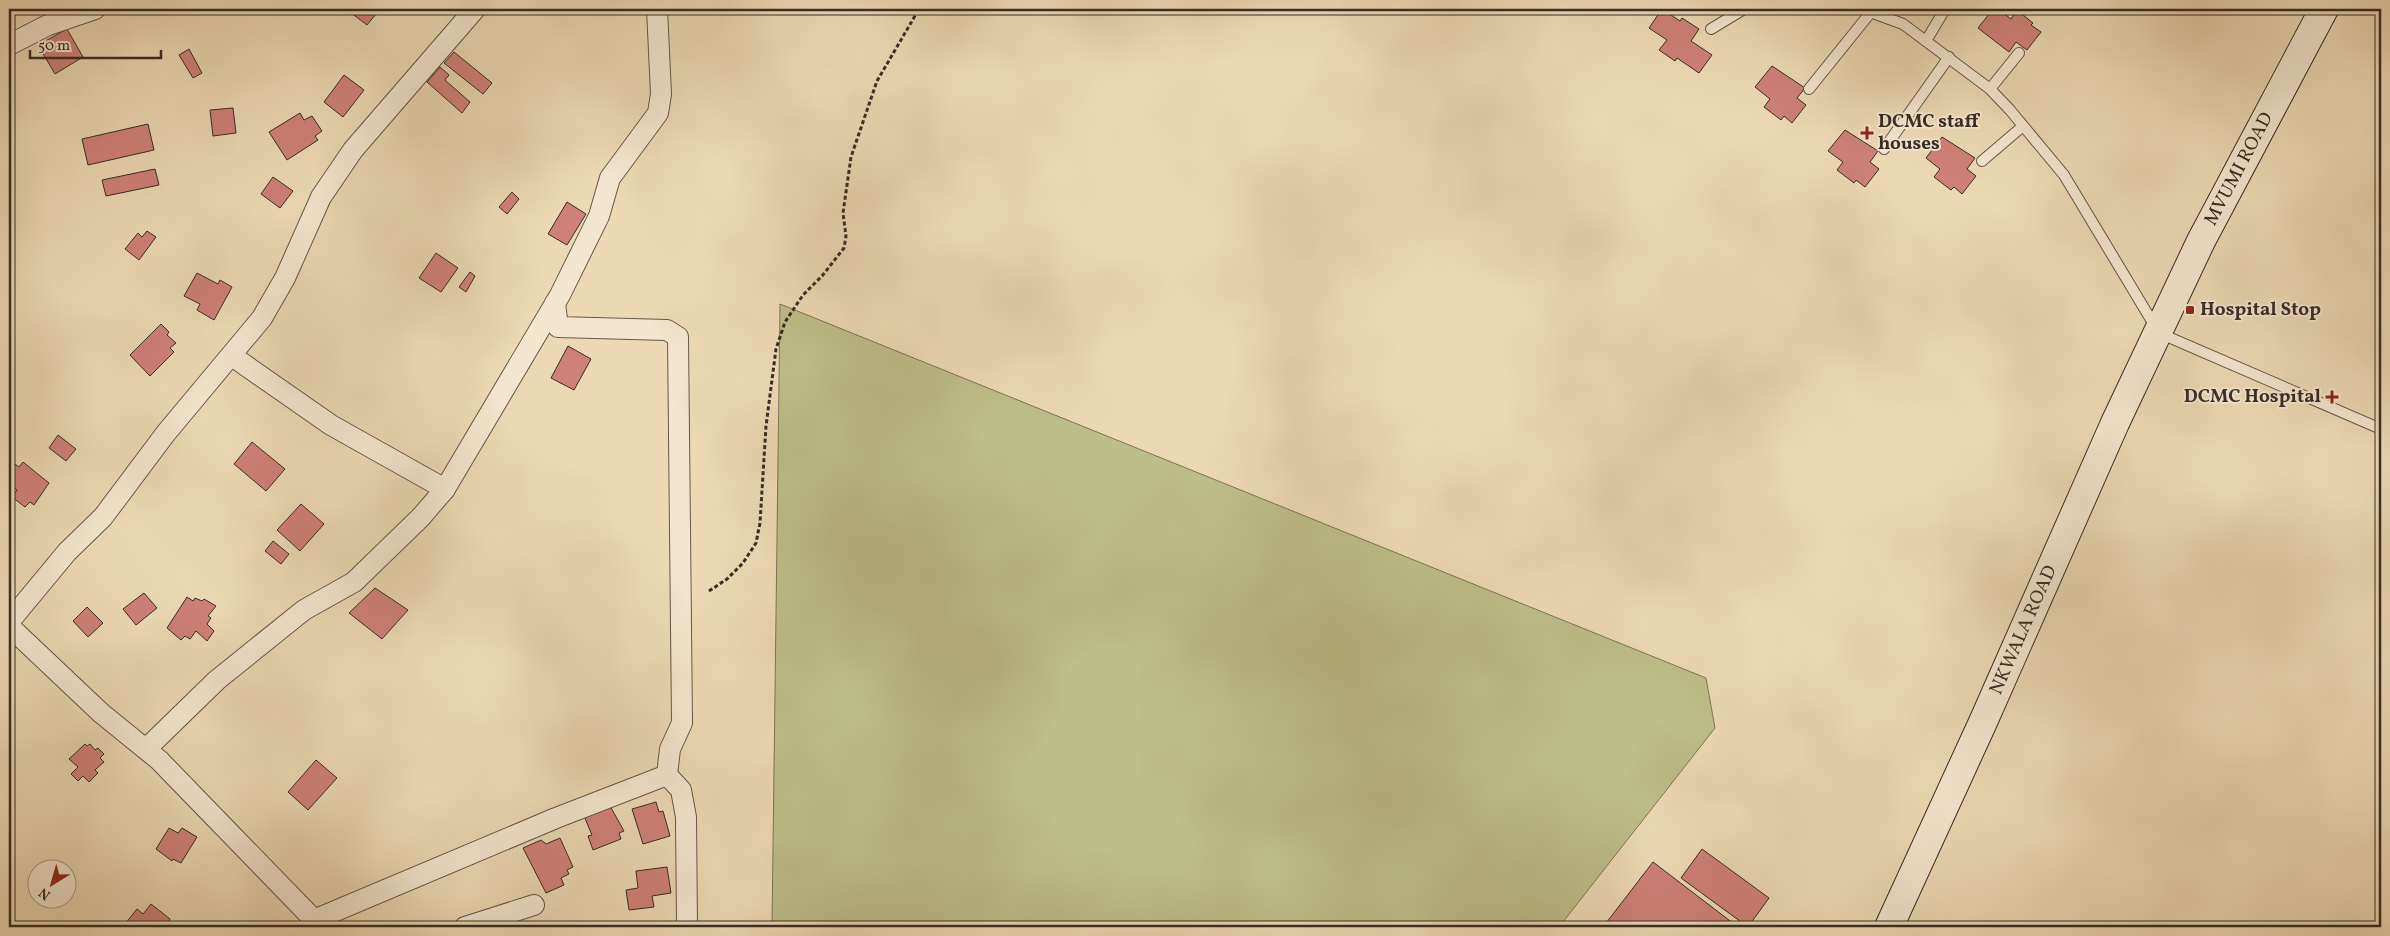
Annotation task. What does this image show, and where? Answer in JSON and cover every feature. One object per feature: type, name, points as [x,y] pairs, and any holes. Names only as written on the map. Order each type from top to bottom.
[{"type":"street","points":[[9,45],[48,25],[95,9]]},
{"type":"street","points":[[9,622],[67,552],[103,517],[166,433],[262,318],[281,286],[320,197],[353,150],[475,9]]},
{"type":"street","points":[[146,749],[218,680],[304,610],[354,582],[421,517],[445,489],[555,303],[599,216],[610,178],[658,113],[661,94],[657,9]]},
{"type":"street","name":"MVUMI ROAD","points":[[2159,333],[2201,241],[2324,9]]},
{"type":"street","points":[[555,303],[558,327],[667,330],[678,337],[682,723],[670,749],[667,775],[681,790],[686,817],[687,927]]},
{"type":"street","name":"NKWALA ROAD","points":[[1889,927],[1983,722],[2115,423],[2159,333]]},
{"type":"street","points":[[232,356],[331,425],[445,489]]},
{"type":"street","points":[[9,626],[101,713],[159,760],[318,924],[556,818],[667,775]]},
{"type":"street","points":[[465,927],[534,905]]},
{"type":"lane","points":[[1711,29],[1744,9]]},
{"type":"lane","points":[[1926,41],[1945,9]]},
{"type":"lane","points":[[1809,89],[1867,10],[1903,24],[1990,89],[2064,175],[2159,333],[2381,429]]},
{"type":"lane","points":[[1990,89],[2019,53]]},
{"type":"lane","points":[[1884,148],[1949,57]]},
{"type":"lane","points":[[1982,161],[2023,126]]},
{"type":"path","points":[[708,591],[732,574],[743,563],[756,543],[760,524],[767,418],[776,349],[785,322],[802,295],[822,276],[844,248],[846,236],[843,213],[851,157],[878,81],[919,9]]},
{"type":"green space","points":[[780,304],[1706,678],[1715,728],[1559,927],[772,927]]},
{"type":"building","points":[[346,9],[380,9],[367,25]]},
{"type":"building","points":[[1662,9],[1680,21],[1682,18],[1699,29],[1691,41],[1712,55],[1699,73],[1677,58],[1675,61],[1659,50],[1667,40],[1649,28]]},
{"type":"building","points":[[1993,9],[1998,9],[2011,19],[2017,10],[2033,23],[2031,25],[2041,32],[2027,50],[2016,42],[2009,52],[1978,28]]},
{"type":"building","points":[[67,29],[83,57],[55,74],[38,45]]},
{"type":"building","points":[[189,49],[202,73],[193,78],[179,55]]},
{"type":"building","points":[[454,52],[492,83],[483,94],[444,63]]},
{"type":"building","points":[[1772,66],[1805,88],[1797,98],[1806,105],[1792,123],[1784,116],[1781,120],[1764,107],[1770,99],[1755,87]]},
{"type":"building","points":[[440,67],[449,75],[445,80],[470,102],[462,113],[427,82]]},
{"type":"building","points":[[344,75],[364,90],[343,117],[324,102]]},
{"type":"building","points":[[233,108],[236,133],[213,136],[210,110]]},
{"type":"building","points":[[300,113],[304,120],[312,116],[322,131],[315,136],[318,140],[287,160],[269,132]]},
{"type":"building","points":[[148,124],[154,150],[88,165],[82,139]]},
{"type":"building","points":[[1845,130],[1878,151],[1870,162],[1879,169],[1865,187],[1856,180],[1854,183],[1837,170],[1843,162],[1828,151]]},
{"type":"building","points":[[1942,137],[1975,158],[1967,169],[1976,176],[1962,194],[1954,187],[1951,190],[1934,177],[1940,169],[1926,158]]},
{"type":"building","points":[[155,169],[159,185],[106,196],[102,180]]},
{"type":"building","points":[[273,177],[293,191],[280,208],[261,194]]},
{"type":"building","points":[[512,192],[519,199],[507,214],[499,207]]},
{"type":"building","points":[[567,202],[586,214],[567,245],[548,234]]},
{"type":"building","points":[[147,231],[156,237],[139,260],[125,249],[138,233],[142,237]]},
{"type":"building","points":[[436,253],[458,268],[441,292],[419,278]]},
{"type":"building","points":[[470,272],[475,276],[466,292],[459,287]]},
{"type":"building","points":[[197,273],[218,284],[220,280],[232,287],[214,320],[197,310],[200,304],[184,296]]},
{"type":"building","points":[[161,324],[169,332],[167,335],[176,343],[170,348],[174,352],[150,376],[130,355]]},
{"type":"building","points":[[568,346],[591,359],[574,390],[551,378]]},
{"type":"building","points":[[58,435],[76,449],[66,461],[49,448]]},
{"type":"building","points":[[252,442],[285,469],[266,491],[234,464]]},
{"type":"building","points":[[23,462],[49,483],[34,505],[30,502],[25,507],[12,497],[17,490],[9,484],[9,473],[15,464],[19,467]]},
{"type":"building","points":[[301,504],[324,524],[300,551],[277,530]]},
{"type":"building","points":[[273,541],[289,554],[281,564],[265,551]]},
{"type":"building","points":[[375,588],[408,610],[382,639],[349,613]]},
{"type":"building","points":[[144,593],[157,608],[136,625],[123,609]]},
{"type":"building","points":[[187,597],[193,601],[195,598],[202,601],[204,599],[216,606],[208,616],[211,618],[207,624],[214,631],[207,641],[196,631],[190,639],[185,636],[181,640],[167,628]]},
{"type":"building","points":[[87,607],[103,623],[88,637],[73,621]]},
{"type":"building","points":[[85,744],[87,746],[90,744],[95,750],[98,748],[104,754],[100,758],[104,762],[95,770],[98,773],[89,782],[83,776],[78,781],[71,774],[78,767],[69,759]]},
{"type":"building","points":[[316,760],[337,778],[308,810],[288,792]]},
{"type":"building","points":[[656,802],[659,812],[663,811],[670,836],[643,844],[632,809]]},
{"type":"building","points":[[610,806],[624,831],[619,833],[621,839],[593,850],[588,836],[592,835],[584,816]]},
{"type":"building","points":[[169,828],[178,833],[182,828],[197,837],[181,863],[173,859],[172,861],[156,849]]},
{"type":"building","points":[[560,838],[573,867],[567,870],[569,874],[561,878],[564,885],[546,893],[523,848],[541,840],[546,844]]},
{"type":"building","points":[[1702,849],[1769,898],[1748,927],[1681,878]]},
{"type":"building","points":[[1653,862],[1738,927],[1603,927]]},
{"type":"building","points":[[667,867],[671,893],[652,896],[654,907],[629,910],[626,890],[638,888],[636,871]]},
{"type":"building","points":[[151,904],[170,919],[166,927],[130,927],[125,924],[137,909],[143,914]]},
{"type":"place","name":"DCMC staff houses","points":[[1867,133]]},
{"type":"place","name":"Hospital Stop","points":[[2190,310]]},
{"type":"place","name":"DCMC Hospital","points":[[2332,397]]}]
